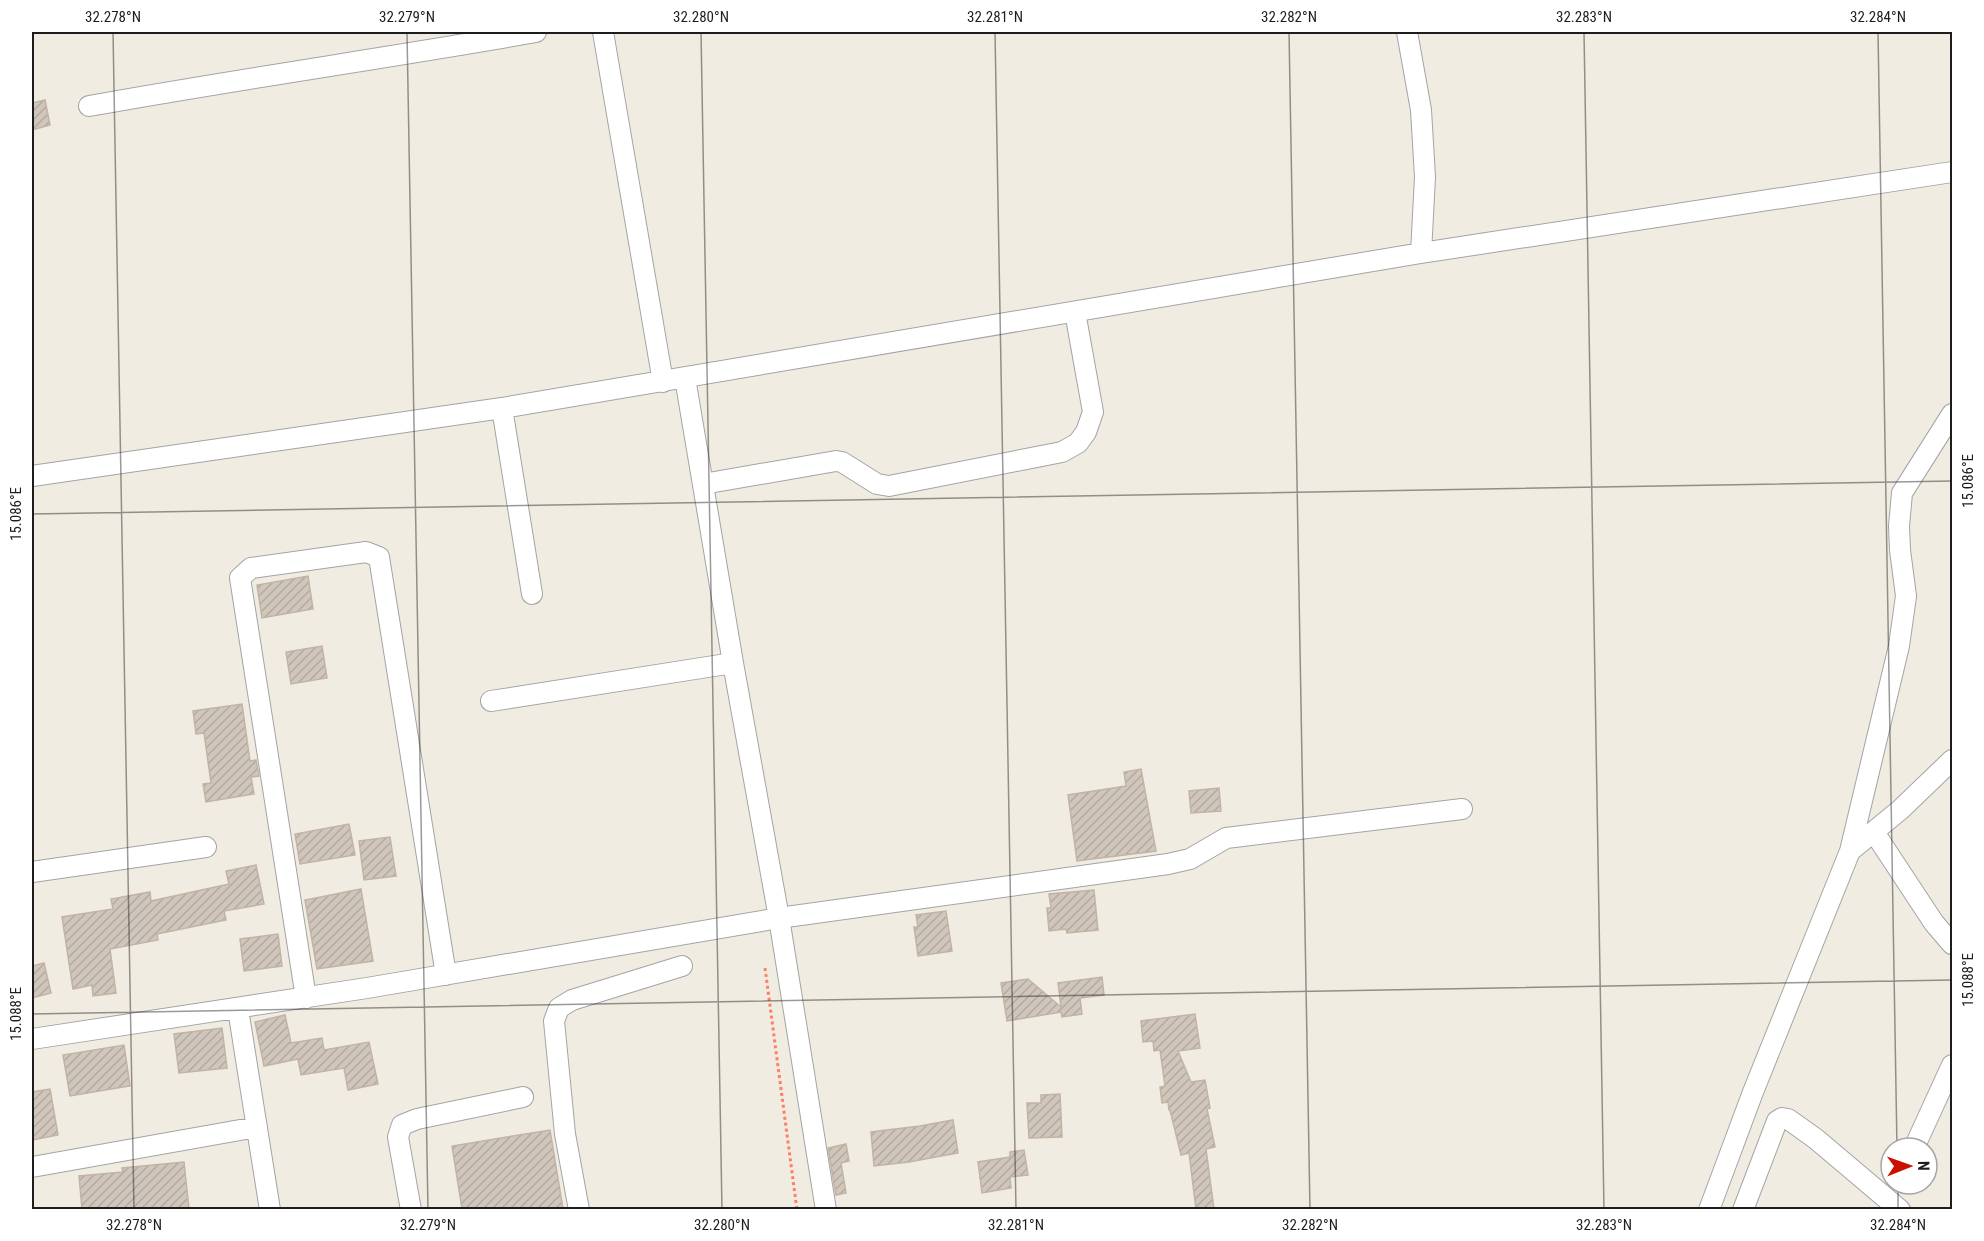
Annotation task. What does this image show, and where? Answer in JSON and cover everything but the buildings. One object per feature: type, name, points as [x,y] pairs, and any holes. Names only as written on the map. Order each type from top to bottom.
[{"type":"street","points":[[89,106],[184,89],[390,58],[536,32]]},
{"type":"street","points":[[603,32],[663,381]]},
{"type":"street","points":[[1407,32],[1421,111],[1425,177],[1421,253]]},
{"type":"street","points":[[32,476],[502,408],[1421,253],[1953,172]]},
{"type":"street","points":[[703,484],[836,461],[842,462],[877,484],[889,486],[1062,452],[1078,443],[1086,432],[1094,412],[1075,312]]},
{"type":"street","points":[[685,378],[779,918],[826,1209]]},
{"type":"street","points":[[502,408],[532,594]]},
{"type":"street","points":[[1709,1209],[1753,1092],[1850,851],[1899,646],[1906,596],[1899,526],[1902,493],[1953,414]]},
{"type":"street","points":[[306,998],[240,578],[251,568],[366,552],[379,557],[446,975]]},
{"type":"street","points":[[491,701],[733,663]]},
{"type":"street","points":[[1850,851],[1900,810],[1953,760]]},
{"type":"street","points":[[32,1039],[306,998],[779,918],[1168,864],[1190,859],[1227,838],[1462,809]]},
{"type":"street","points":[[1874,831],[1934,923],[1953,944]]},
{"type":"street","points":[[32,872],[206,847]]},
{"type":"street","points":[[579,1209],[565,1134],[554,1021],[559,1008],[572,1000],[682,966]]},
{"type":"street","points":[[238,1009],[270,1209]]},
{"type":"street","points":[[1920,1136],[1953,1065]]},
{"type":"street","points":[[411,1209],[398,1137],[402,1125],[417,1119],[523,1097]]},
{"type":"street","points":[[1743,1209],[1777,1121],[1782,1118],[1788,1119],[1896,1198]]},
{"type":"street","points":[[32,1167],[257,1127]]},
{"type":"path","points":[[765,968],[797,1209]]}]
